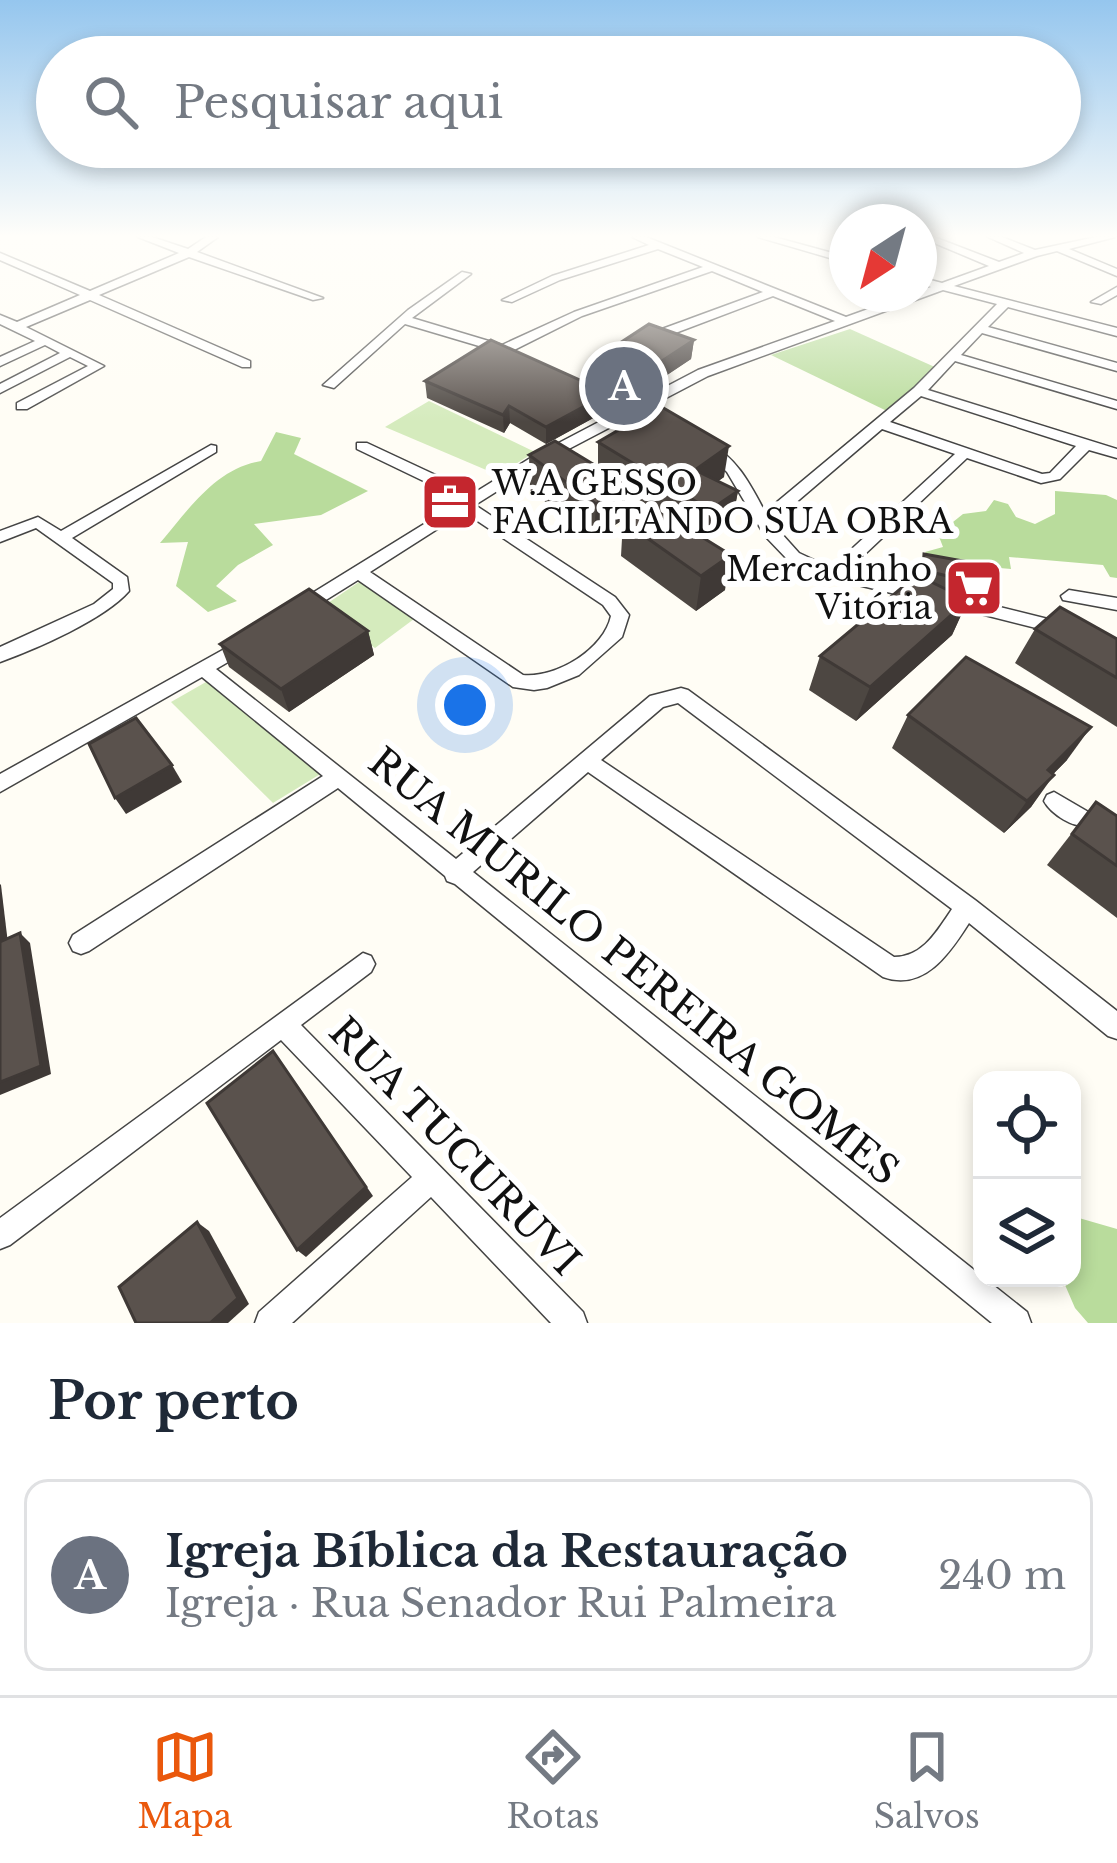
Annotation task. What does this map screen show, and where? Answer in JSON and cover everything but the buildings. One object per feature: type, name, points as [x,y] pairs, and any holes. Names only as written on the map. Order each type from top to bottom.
[{"type":"street","points":[[0,340],[85,299]]},
{"type":"street","points":[[93,299],[246,364]]},
{"type":"street","points":[[329,385],[433,299]]},
{"type":"street","points":[[504,349],[622,299]]},
{"type":"street","points":[[666,332],[755,299]]},
{"type":"street","points":[[790,299],[846,321]]},
{"type":"street","points":[[281,620],[469,502],[644,410],[703,373],[912,299]]},
{"type":"street","points":[[993,299],[1117,332]]},
{"type":"street","points":[[1097,302],[1102,299]]},
{"type":"street","points":[[765,520],[919,391],[1006,302]]},
{"type":"street","points":[[0,320],[98,366],[22,406]]},
{"type":"street","points":[[404,320],[521,356]]},
{"type":"street","points":[[978,328],[1117,367]]},
{"type":"street","points":[[0,362],[44,341]]},
{"type":"street","points":[[0,389],[70,353]]},
{"type":"street","points":[[951,356],[1117,405]]},
{"type":"street","points":[[919,391],[1117,454]]},
{"type":"street","points":[[616,397],[644,410]]},
{"type":"street","points":[[881,424],[1041,479],[1055,476],[1086,443]]},
{"type":"street","points":[[697,441],[736,471],[765,520],[772,544],[793,555],[835,573],[995,618],[1078,633]]},
{"type":"street","points":[[358,572],[519,682],[533,685],[565,675],[616,634],[621,622],[617,610],[595,592],[469,502],[362,446]]},
{"type":"street","points":[[61,538],[211,449]]},
{"type":"street","points":[[835,573],[964,454]]},
{"type":"street","points":[[0,537],[38,522],[122,581],[122,591],[100,608],[0,655]]},
{"type":"street","points":[[1069,596],[1117,604]]},
{"type":"street","points":[[0,784],[262,632]]},
{"type":"street","name":"RUA MURILO PEREIRA GOMES","points":[[204,669],[1016,1323]]},
{"type":"street","points":[[455,874],[657,701],[671,695],[690,699],[967,907],[1117,1027]]},
{"type":"street","points":[[588,762],[891,969],[909,971],[926,963],[967,907]]},
{"type":"street","points":[[81,943],[337,778]]},
{"type":"street","points":[[1054,801],[1083,819]]},
{"type":"street","points":[[0,1234],[363,964]]},
{"type":"street","name":"RUA TUCURUVI","points":[[283,1024],[572,1323]]},
{"type":"street","points":[[270,1323],[430,1179]]},
{"type":"green space","points":[[850,329],[937,368],[889,412],[771,355]]},
{"type":"green space","points":[[429,401],[535,452],[498,475],[385,427]]},
{"type":"green space","points":[[276,432],[301,438],[294,454],[368,491],[321,515],[254,524],[273,545],[238,565],[216,586],[237,601],[208,612],[176,586],[188,542],[160,543],[217,481],[261,461]]},
{"type":"green space","points":[[1055,491],[1117,500],[1117,578],[1110,577],[1103,565],[1009,557],[1011,569],[933,562],[925,552],[943,547],[938,534],[963,514],[986,511],[994,500],[1008,504],[1016,517],[1035,524],[1055,514]]},
{"type":"green space","points":[[362,580],[418,616],[375,648],[319,609]]},
{"type":"green space","points":[[213,678],[322,773],[273,803],[171,702]]},
{"type":"green space","points":[[1081,1219],[1117,1229],[1117,1323],[1088,1323],[1066,1287],[1081,1287]]},
{"type":"place","name":"Igreja Bíblica da Restauração","points":[[624,386]]},
{"type":"place","name":"W.A GESSO FACILITANDO SUA OBRA","points":[[450,502]]},
{"type":"place","name":"Mercadinho Vitória","points":[[974,588]]}]
